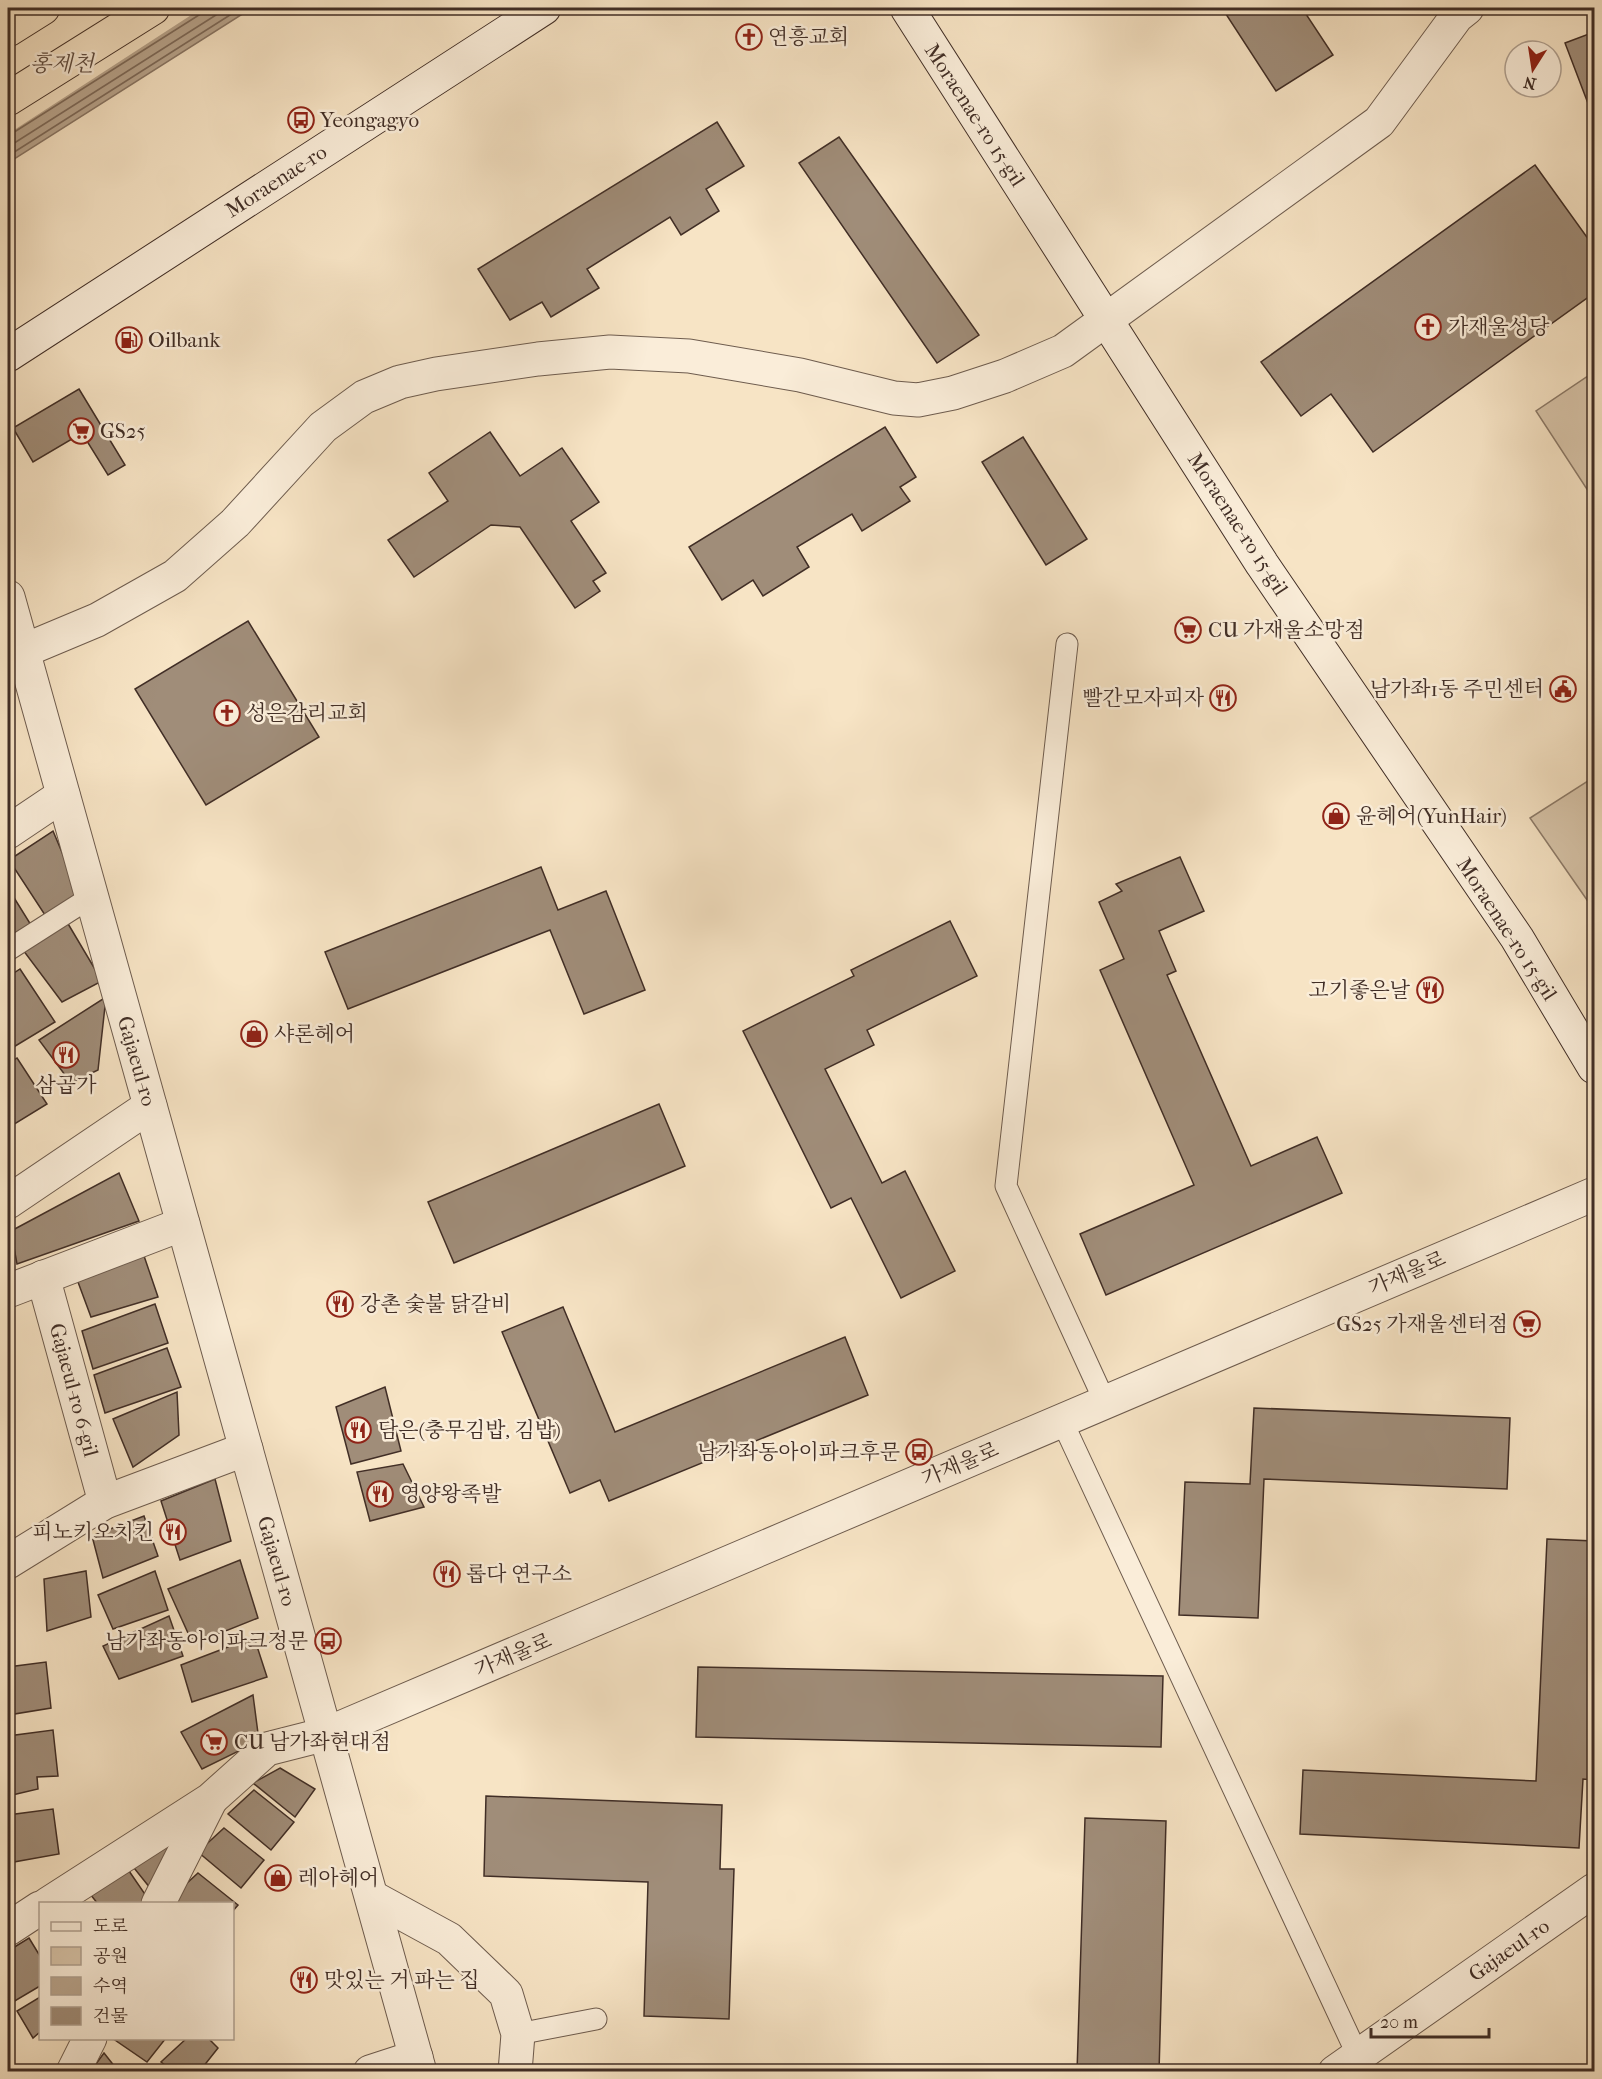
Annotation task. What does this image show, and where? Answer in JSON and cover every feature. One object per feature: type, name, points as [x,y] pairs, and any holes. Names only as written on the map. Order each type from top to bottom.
[{"type":"highway","points":[[8,12],[10,8]]},
{"type":"highway","points":[[8,30],[44,8]]},
{"type":"highway","points":[[8,99],[153,8]]},
{"type":"street","name":"Moraenae-ro","points":[[8,355],[544,8]]},
{"type":"street","name":"Moraenae-ro 15-gil","points":[[907,8],[1263,564],[1517,938],[1594,1067]]},
{"type":"street","points":[[13,625],[97,620],[175,576],[235,523],[323,427],[364,397],[400,382],[538,358],[610,352],[689,356],[800,375],[894,398],[918,400],[953,393],[1005,376],[1063,351],[1379,122],[1456,16],[1467,8]]},
{"type":"street","name":"Gajaeul-ro","points":[[13,625],[63,795],[418,2064]]},
{"type":"street","points":[[8,831],[63,795]]},
{"type":"street","points":[[8,1202],[150,1106]]},
{"type":"street","name":"가재울로","points":[[210,1800],[267,1749],[326,1734],[1594,1194]]},
{"type":"street","points":[[8,1290],[183,1224]]},
{"type":"street","name":"Gajaeul-ro 6-gil","points":[[43,1277],[105,1502]]},
{"type":"street","points":[[8,1562],[105,1502],[246,1449]]},
{"type":"street","points":[[51,1902],[210,1800]]},
{"type":"street","points":[[159,1902],[210,1800]]},
{"type":"street","name":"Gajaeul-ro","points":[[1346,2064],[1594,1890]]},
{"type":"street","points":[[372,1897],[449,1939],[506,1994],[518,2034],[514,2072]]},
{"type":"street","points":[[8,1929],[39,1909]]},
{"type":"street","points":[[73,2072],[89,2040]]},
{"type":"street","points":[[370,2072],[418,2064]]},
{"type":"lane","points":[[1067,644],[1006,1186],[1105,1402]]},
{"type":"lane","points":[[8,950],[91,897]]},
{"type":"lane","points":[[1062,1421],[1346,2064]]},
{"type":"lane","points":[[518,2034],[596,2019]]},
{"type":"green space","points":[[1594,372],[1594,500],[1536,411]]},
{"type":"green space","points":[[1594,777],[1594,910],[1530,818]]},
{"type":"water","name":"홍제천","points":[[8,8],[252,8],[8,163]]},
{"type":"pier","name":"홍제천","points":[[8,8],[202,8],[8,134]]},
{"type":"building","points":[[1222,8],[1302,8],[1333,55],[1276,91]]},
{"type":"building","points":[[1594,32],[1594,104],[1589,106],[1565,43]]},
{"type":"building","points":[[717,122],[744,166],[706,189],[719,211],[681,235],[670,217],[587,269],[599,288],[551,317],[542,302],[510,320],[478,269]]},
{"type":"building","points":[[839,137],[979,335],[937,363],[799,163]]},
{"type":"building","name":"가재울성당","points":[[1535,165],[1594,247],[1594,293],[1373,452],[1331,394],[1301,416],[1261,362]]},
{"type":"building","points":[[79,389],[125,465],[108,475],[82,433],[33,462],[13,428]]},
{"type":"building","points":[[885,427],[916,477],[900,487],[910,501],[862,531],[852,514],[797,547],[809,567],[763,596],[753,580],[722,600],[689,547]]},
{"type":"building","points":[[490,432],[520,476],[562,448],[599,502],[571,521],[606,573],[593,581],[600,591],[575,608],[520,527],[491,525],[414,577],[388,540],[448,501],[429,473]]},
{"type":"building","points":[[1023,437],[1087,539],[1046,565],[982,462]]},
{"type":"building","name":"성은감리교회","points":[[248,621],[319,737],[206,805],[135,689]]},
{"type":"building","points":[[53,831],[80,895],[45,915],[9,860]]},
{"type":"building","points":[[1180,857],[1204,911],[1159,931],[1176,971],[1167,975],[1251,1166],[1317,1137],[1342,1193],[1106,1295],[1080,1234],[1194,1185],[1100,970],[1124,959],[1099,902],[1122,891],[1116,884]]},
{"type":"building","points":[[541,867],[558,910],[606,891],[645,990],[584,1014],[550,930],[348,1009],[325,952]]},
{"type":"building","points":[[8,888],[31,925],[8,940]]},
{"type":"building","points":[[950,921],[977,976],[867,1030],[874,1045],[825,1069],[882,1183],[905,1171],[955,1271],[901,1298],[851,1198],[831,1208],[743,1031],[854,976],[851,970]]},
{"type":"building","points":[[67,922],[102,981],[62,1002],[23,950]]},
{"type":"building","points":[[20,969],[55,1022],[12,1048],[8,1044],[8,977]]},
{"type":"building","points":[[106,997],[98,1070],[71,1083],[39,1040]]},
{"type":"building","points":[[17,1058],[47,1104],[8,1128],[8,1064]]},
{"type":"building","points":[[659,1104],[685,1166],[454,1263],[428,1202]]},
{"type":"building","points":[[119,1173],[139,1221],[17,1264],[11,1231]]},
{"type":"building","points":[[142,1250],[158,1297],[91,1317],[75,1274]]},
{"type":"building","points":[[155,1304],[168,1343],[93,1369],[82,1331]]},
{"type":"building","points":[[563,1307],[615,1432],[845,1337],[868,1395],[609,1501],[600,1480],[570,1493],[502,1332]]},
{"type":"building","points":[[167,1348],[181,1387],[105,1413],[94,1375]]},
{"type":"building","points":[[385,1387],[401,1451],[351,1464],[336,1407]]},
{"type":"building","points":[[177,1392],[179,1435],[133,1467],[113,1419]]},
{"type":"building","points":[[1254,1408],[1510,1418],[1507,1489],[1264,1479],[1258,1618],[1179,1615],[1185,1482],[1250,1484]]},
{"type":"building","points":[[403,1464],[424,1507],[370,1521],[357,1472]]},
{"type":"building","points":[[215,1479],[231,1541],[180,1560],[161,1501]]},
{"type":"building","points":[[144,1516],[158,1556],[103,1578],[92,1536]]},
{"type":"building","points":[[1547,1539],[1594,1541],[1594,1780],[1583,1779],[1579,1848],[1300,1834],[1303,1770],[1536,1781]]},
{"type":"building","points":[[240,1560],[258,1618],[193,1644],[168,1589]]},
{"type":"building","points":[[86,1571],[91,1617],[47,1631],[44,1579]]},
{"type":"building","points":[[155,1571],[168,1610],[113,1629],[98,1595]]},
{"type":"building","points":[[169,1616],[183,1656],[119,1679],[103,1646]]},
{"type":"building","points":[[254,1637],[267,1677],[192,1702],[181,1665]]},
{"type":"building","points":[[46,1662],[51,1708],[8,1715],[8,1667]]},
{"type":"building","points":[[698,1667],[1163,1676],[1161,1747],[696,1737]]},
{"type":"building","points":[[253,1695],[259,1741],[202,1769],[181,1732]]},
{"type":"building","points":[[53,1730],[58,1776],[37,1777],[38,1789],[8,1796],[8,1736]]},
{"type":"building","points":[[280,1768],[315,1789],[295,1817],[253,1783]]},
{"type":"building","points":[[254,1790],[294,1822],[271,1850],[228,1814]]},
{"type":"building","points":[[486,1796],[722,1805],[720,1869],[734,1869],[729,2019],[644,2016],[648,1882],[484,1876]]},
{"type":"building","points":[[53,1809],[59,1854],[8,1863],[8,1815]]},
{"type":"building","points":[[1085,1818],[1166,1821],[1159,2072],[1077,2072]]},
{"type":"building","points":[[224,1828],[264,1860],[241,1888],[198,1852]]},
{"type":"building","points":[[163,1840],[175,1851],[155,1894],[130,1863]]},
{"type":"building","points":[[129,1871],[149,1900],[146,1902],[96,1902],[90,1894]]},
{"type":"building","points":[[198,1873],[238,1905],[234,1910],[234,1902],[177,1902],[172,1897]]},
{"type":"building","points":[[8,1891],[13,1899],[8,1903]]},
{"type":"building","points":[[29,1938],[39,1954],[39,1987],[8,2005],[8,1951]]},
{"type":"building","points":[[39,1998],[39,2033],[33,2038],[17,2011]]},
{"type":"building","points":[[115,2040],[164,2040],[147,2062]]},
{"type":"building","points":[[185,2040],[210,2040],[218,2048],[199,2072],[174,2072],[161,2062]]},
{"type":"building","points":[[104,2053],[119,2072],[90,2072]]},
{"type":"place","name":"연흥교회","points":[[749,37]]},
{"type":"place","name":"Yeongagyo","points":[[301,120]]},
{"type":"place","name":"가재울성당","points":[[1428,327]]},
{"type":"place","name":"Oilbank","points":[[129,340]]},
{"type":"place","name":"GS25","points":[[81,431]]},
{"type":"place","name":"CU 가재울소망점","points":[[1188,630]]},
{"type":"place","name":"남가좌1동 주민센터","points":[[1563,689]]},
{"type":"place","name":"빨간모자피자","points":[[1223,698]]},
{"type":"place","name":"성은감리교회","points":[[227,713]]},
{"type":"place","name":"윤헤어(YunHair)","points":[[1336,816]]},
{"type":"place","name":"고기좋은날","points":[[1430,990]]},
{"type":"place","name":"샤론헤어","points":[[254,1034]]},
{"type":"place","name":"삼곱가","points":[[66,1055]]},
{"type":"place","name":"강촌 숯불 닭갈비","points":[[340,1304]]},
{"type":"place","name":"GS25 가재울센터점","points":[[1527,1324]]},
{"type":"place","name":"담은(충무김밥, 김밥)","points":[[358,1430]]},
{"type":"place","name":"남가좌동아이파크후문","points":[[919,1452]]},
{"type":"place","name":"영양왕족발","points":[[380,1494]]},
{"type":"place","name":"피노키오치킨","points":[[173,1532]]},
{"type":"place","name":"롭다 연구소","points":[[447,1574]]},
{"type":"place","name":"남가좌동아이파크정문","points":[[328,1641]]},
{"type":"place","name":"CU 남가좌현대점","points":[[214,1742]]},
{"type":"place","name":"레아헤어","points":[[278,1878]]},
{"type":"place","name":"맛있는 거 파는 집","points":[[304,1980]]}]
